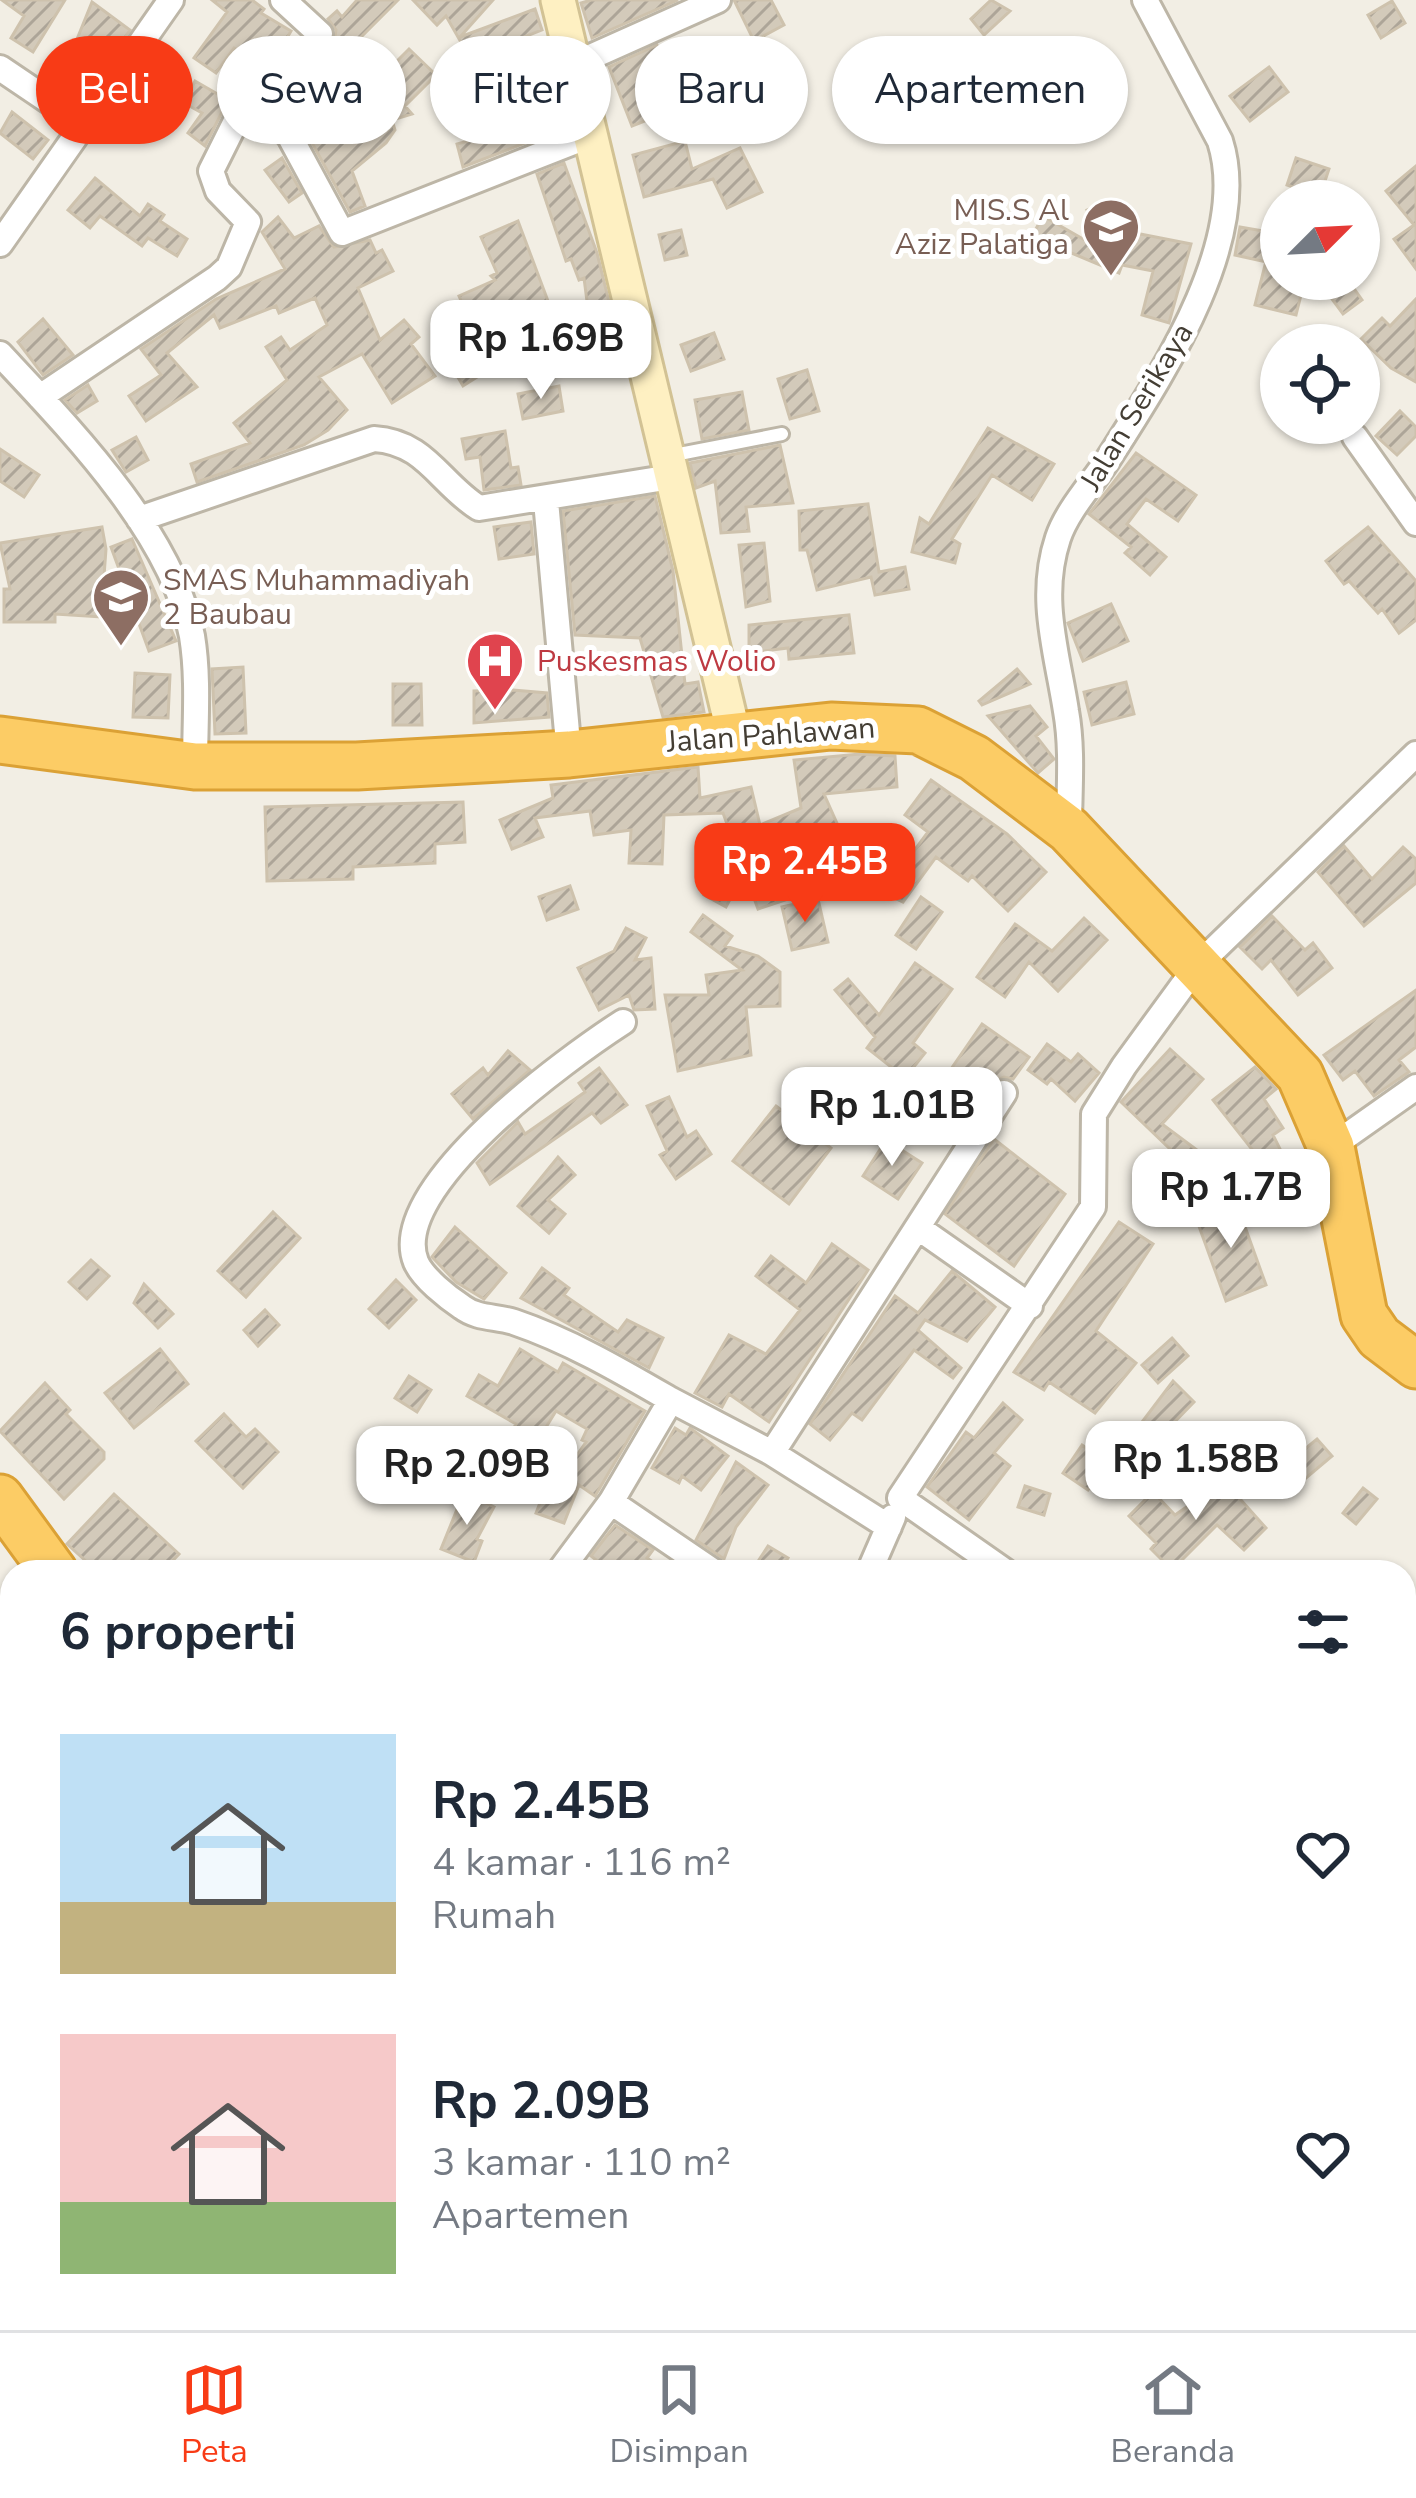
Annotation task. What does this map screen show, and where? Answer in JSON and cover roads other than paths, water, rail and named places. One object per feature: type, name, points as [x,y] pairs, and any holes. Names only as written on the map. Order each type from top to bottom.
[{"type":"highway","name":"Jalan Pahlawan","points":[[0,740],[195,766],[357,766],[569,754],[831,726],[917,730],[974,758],[1069,830],[1300,1075],[1331,1148],[1364,1315],[1379,1337],[1416,1364]]},
{"type":"highway","points":[[0,1498],[45,1560]]},
{"type":"main road","points":[[558,0],[568,36]]},
{"type":"main road","points":[[593,144],[734,735]]},
{"type":"street","points":[[145,36],[171,0]]},
{"type":"street","points":[[283,0],[320,34]]},
{"type":"street","points":[[611,48],[718,0]]},
{"type":"street","name":"Jalan Serikaya","points":[[1069,830],[1067,713],[1050,634],[1048,597],[1059,534],[1178,350],[1226,211],[1226,160],[1220,141],[1145,0]]},
{"type":"street","points":[[0,68],[36,93]]},
{"type":"street","points":[[40,397],[230,267],[248,222],[218,191],[211,171],[244,107],[250,104],[289,136],[346,233],[568,144]]},
{"type":"street","points":[[0,244],[68,144]]},
{"type":"street","points":[[0,354],[140,519],[173,581],[191,632],[195,766]]},
{"type":"street","points":[[140,519],[374,440],[392,440],[426,457],[479,508],[546,501],[669,466]]},
{"type":"street","points":[[1360,444],[1416,524]]},
{"type":"street","points":[[546,501],[569,754]]},
{"type":"street","points":[[874,1560],[901,1498],[1093,1207],[1096,1108],[1197,966],[1416,754]]},
{"type":"street","points":[[623,1022],[568,1060],[446,1169],[424,1202],[413,1246],[425,1275],[464,1310],[511,1321],[596,1357],[772,1453],[889,1527]]},
{"type":"street","points":[[1331,1148],[1416,1087]]},
{"type":"street","points":[[772,1453],[1004,1093]]},
{"type":"street","points":[[920,1229],[1030,1306]]},
{"type":"street","points":[[568,1560],[610,1502],[671,1400]]},
{"type":"street","points":[[901,1498],[989,1560]]},
{"type":"street","points":[[610,1502],[696,1560]]},
{"type":"lane","points":[[669,466],[782,434]]},
{"type":"place","name":"MIS.S Al Aziz Palatiga","points":[[1111,278]]},
{"type":"place","name":"SMAS Muhammadiyah 2 Baubau","points":[[121,648]]},
{"type":"place","name":"Puskesmas Wolio","points":[[495,712]]}]
